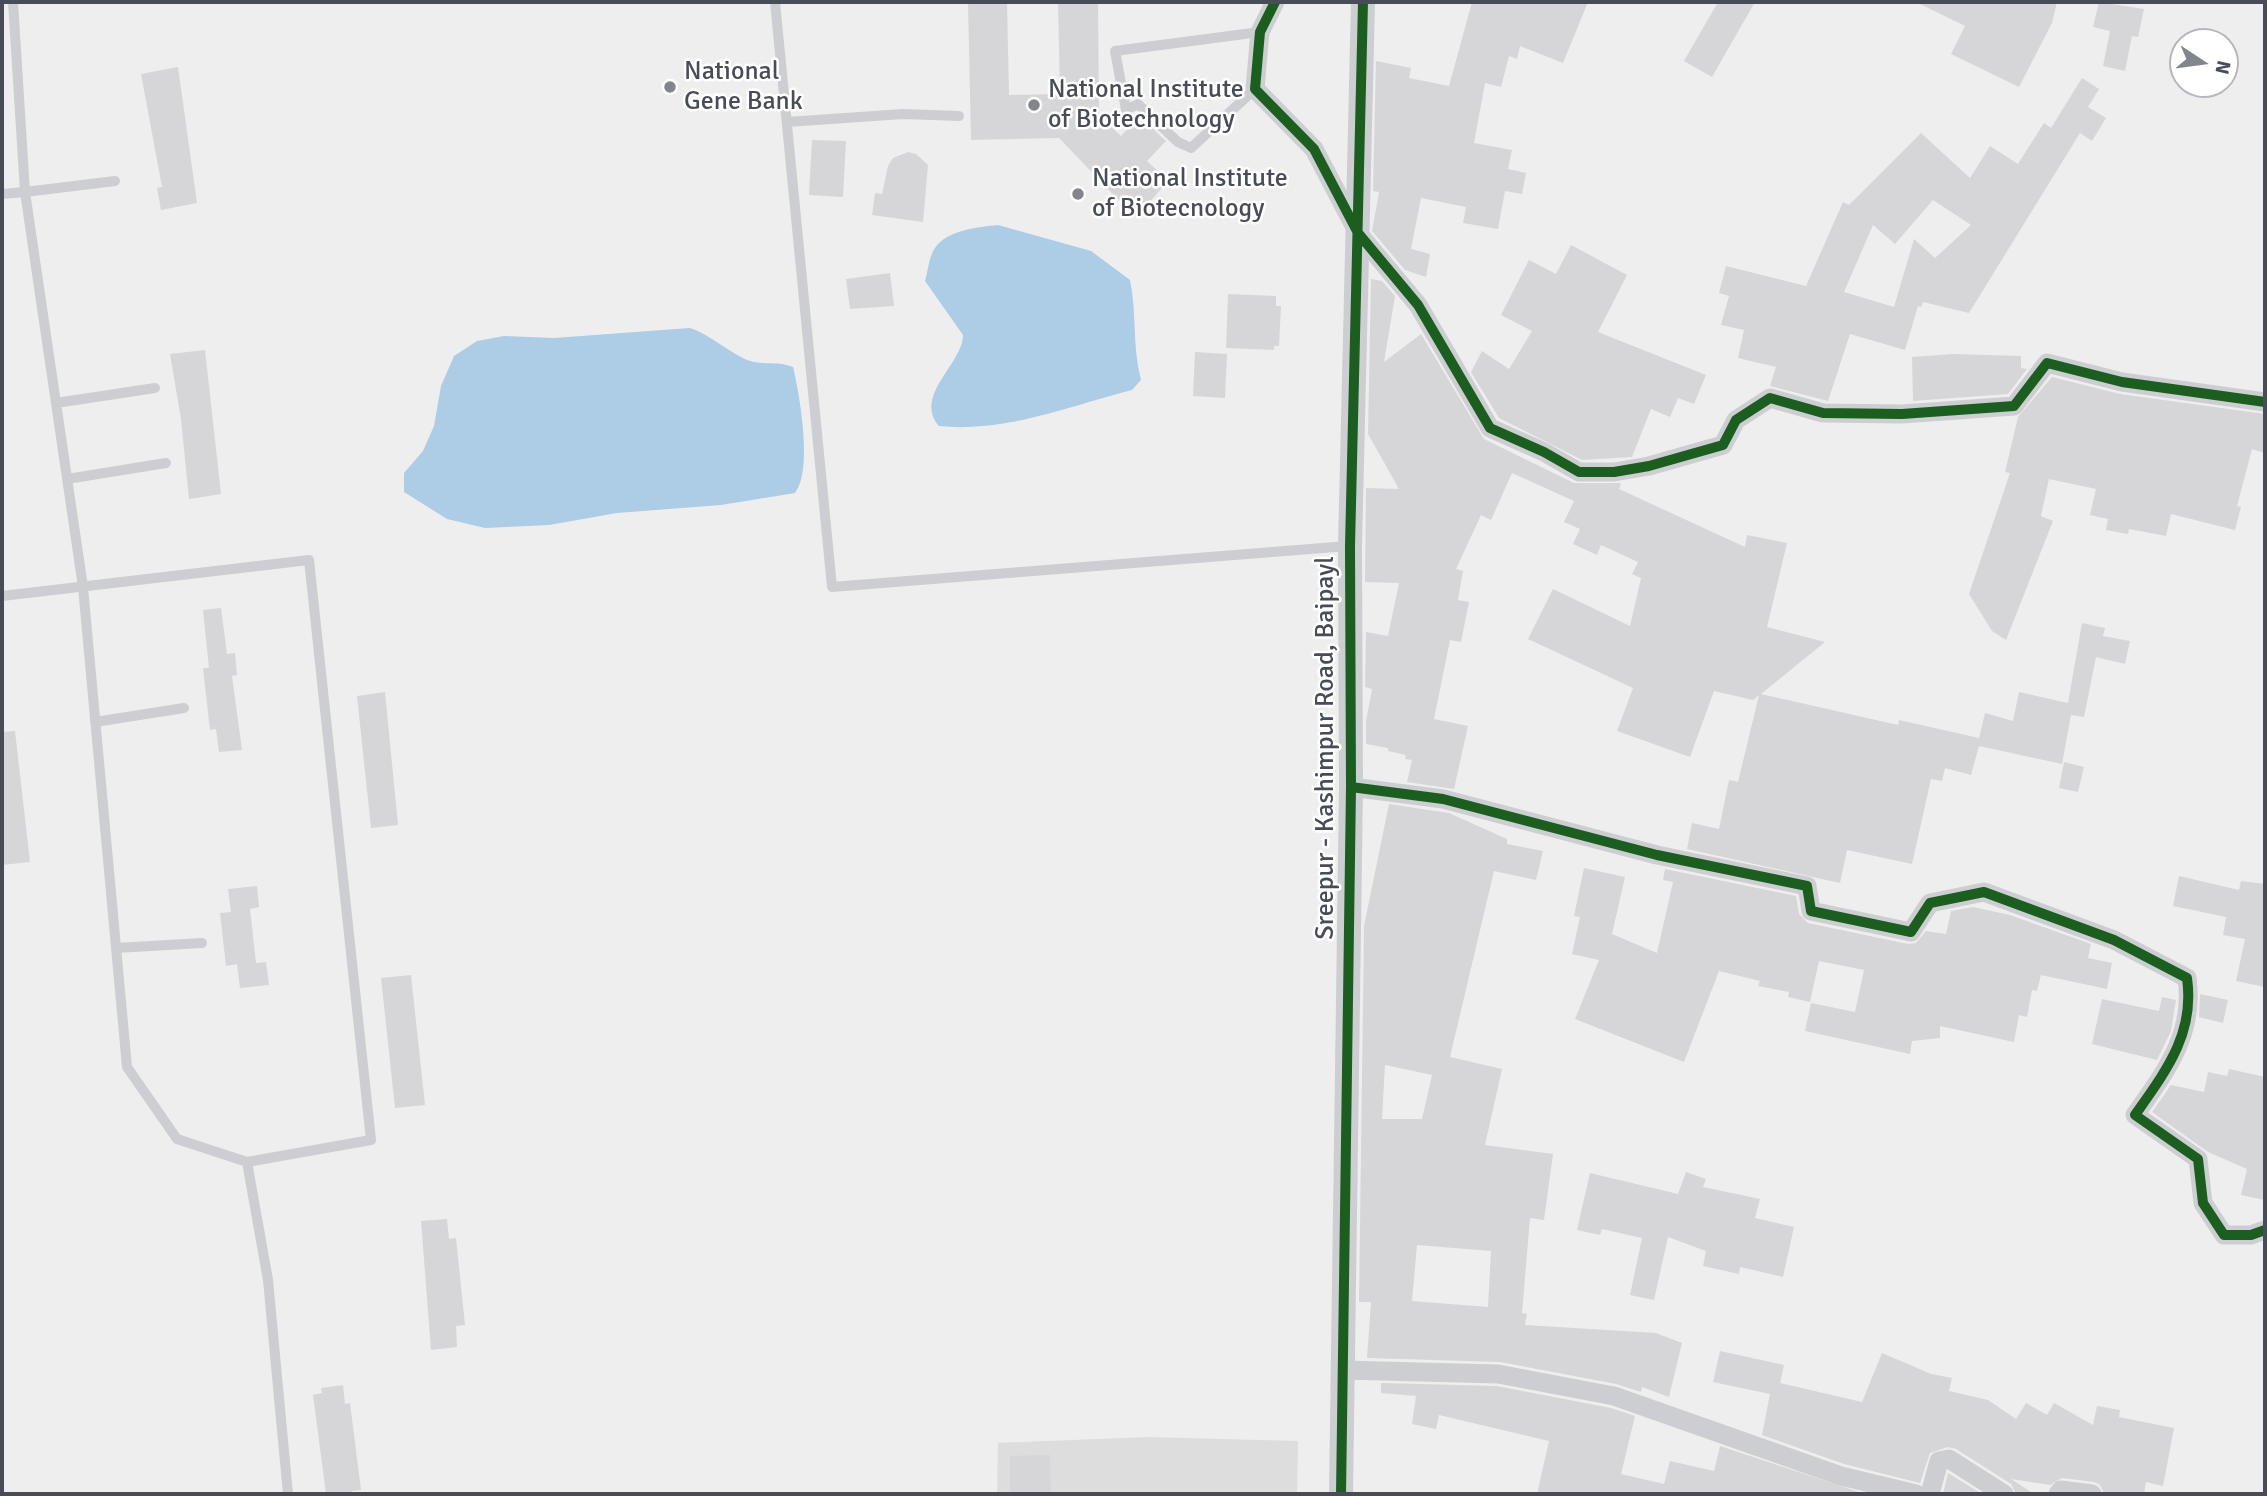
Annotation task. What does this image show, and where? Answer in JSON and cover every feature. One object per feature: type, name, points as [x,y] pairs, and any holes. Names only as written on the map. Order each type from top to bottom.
[{"type":"street","points":[[1275,2],[1260,33],[1255,89],[1314,149],[1358,233],[1418,305],[1490,428],[1544,452],[1579,472],[1614,472],[1650,466],[1723,445],[1736,419],[1770,398],[1823,413],[1902,414],[2014,406],[2047,363],[2122,382],[2265,402]]},
{"type":"street","name":"Sreepur - Kashimpur Road, Baipayl","points":[[1341,1494],[1350,787],[1350,546],[1363,2]]},
{"type":"street","points":[[1350,787],[1443,799],[1657,855],[1807,886],[1811,911],[1911,932],[1930,903],[1984,892],[2114,940],[2187,978],[2191,1003],[2175,1059],[2135,1115],[2198,1159],[2203,1203],[2224,1235],[2251,1235],[2265,1230]]},
{"type":"street","points":[[1343,1370],[1498,1374],[1614,1396],[1841,1476],[1916,1494]]},
{"type":"street","points":[[1930,1494],[1939,1461],[1949,1460],[2004,1494]]},
{"type":"street","points":[[2058,1494],[2061,1490],[2092,1494]]},
{"type":"lane","points":[[2,596],[83,587],[309,560],[371,1140],[247,1162],[177,1139],[127,1067],[83,587],[25,192],[13,2]]},
{"type":"lane","points":[[775,2],[832,587],[1350,546]]},
{"type":"lane","points":[[1255,89],[1191,148],[1178,142],[1138,104],[1126,110],[1115,51],[1260,33]]},
{"type":"lane","points":[[787,122],[903,114],[959,116]]},
{"type":"lane","points":[[2,194],[115,181]]},
{"type":"lane","points":[[56,403],[155,388]]},
{"type":"lane","points":[[67,479],[166,463]]},
{"type":"lane","points":[[95,722],[184,708]]},
{"type":"lane","points":[[116,948],[202,943]]},
{"type":"lane","points":[[247,1162],[268,1280],[288,1494]]},
{"type":"shaded area","points":[[1147,1437],[1298,1441],[1297,1494],[997,1494],[998,1443]]},
{"type":"water","points":[[998,225],[1091,251],[1130,280],[1136,355],[1141,380],[1132,390],[1012,422],[988,426],[939,426],[933,414],[935,391],[956,357],[963,335],[925,281],[930,259],[940,242],[955,233]]},
{"type":"water","points":[[690,328],[747,360],[793,367],[799,396],[804,451],[800,482],[795,493],[721,505],[617,513],[549,525],[485,528],[447,519],[404,492],[404,473],[423,451],[434,426],[441,386],[454,356],[477,341],[504,336],[554,338]]},
{"type":"building","name":"National Institute of Biotechnology","points":[[968,2],[1007,2],[1009,95],[1060,94],[1058,2],[1098,2],[1099,115],[1121,136],[1139,116],[1166,141],[1147,161],[1168,181],[1136,218],[1059,138],[971,140]]},
{"type":"building","points":[[1472,2],[1588,2],[1563,63],[1520,46],[1517,59],[1509,56],[1501,87],[1485,83],[1474,143],[1512,150],[1508,169],[1526,173],[1522,194],[1505,191],[1498,229],[1463,223],[1466,207],[1421,198],[1411,249],[1430,254],[1426,277],[1405,270],[1372,231],[1379,192],[1373,191],[1376,61],[1411,68],[1409,78],[1449,86]]},
{"type":"building","points":[[1718,2],[1755,2],[1712,77],[1684,61]]},
{"type":"building","points":[[1916,2],[2057,2],[2052,23],[2019,87],[1951,54],[1965,26]]},
{"type":"building","points":[[2099,2],[2144,9],[2138,37],[2132,36],[2125,71],[2103,66],[2110,31],[2093,27]]},
{"type":"building","points":[[178,67],[197,203],[161,210],[157,188],[162,187],[141,74]]},
{"type":"building","points":[[2082,78],[2099,89],[2088,107],[2106,118],[2092,141],[2080,133],[1969,313],[1923,302],[1921,307],[1918,306],[1905,350],[1850,334],[1828,401],[1770,386],[1776,367],[1738,358],[1744,330],[1721,325],[1729,296],[1719,293],[1726,266],[1806,286],[1843,202],[1849,205],[1921,133],[1970,178],[1990,146],[2018,164],[2044,123],[2051,128]],"holes":[[[1933,200],[1971,225],[1935,258],[1914,239],[1894,307],[1844,292],[1873,225],[1895,244]]]},
{"type":"building","points":[[812,140],[846,141],[843,197],[809,195]]},
{"type":"building","points":[[908,152],[916,154],[928,165],[923,222],[872,215],[875,193],[882,194],[888,166],[893,158]]},
{"type":"building","points":[[1571,245],[1627,275],[1598,332],[1706,375],[1694,404],[1678,398],[1670,417],[1651,409],[1632,457],[1582,460],[1499,418],[1471,372],[1482,351],[1509,369],[1532,331],[1501,315],[1529,260],[1556,274]]},
{"type":"building","points":[[890,273],[894,306],[850,309],[846,279]]},
{"type":"building","points":[[1371,279],[1382,281],[1395,296],[1384,362],[1421,334],[1484,439],[1574,483],[1621,483],[1619,489],[1745,547],[1747,535],[1787,543],[1767,627],[1825,642],[1761,694],[1898,725],[1899,720],[1979,738],[1985,713],[2013,721],[2019,692],[2068,703],[2082,623],[2105,628],[2103,636],[2130,641],[2125,664],[2096,657],[2084,717],[2071,715],[2062,764],[1979,746],[1971,775],[1945,768],[1942,781],[1931,779],[1912,864],[1847,850],[1840,883],[1687,849],[1692,823],[1719,829],[1729,780],[1738,782],[1759,695],[1753,700],[1714,691],[1690,757],[1617,731],[1633,688],[1528,639],[1553,589],[1630,626],[1641,578],[1632,574],[1638,562],[1601,545],[1597,555],[1573,544],[1580,529],[1564,522],[1574,501],[1512,473],[1491,520],[1481,515],[1456,569],[1463,571],[1458,600],[1469,602],[1461,642],[1450,640],[1434,719],[1468,726],[1454,789],[1407,782],[1412,760],[1405,759],[1406,755],[1388,751],[1388,748],[1366,744],[1366,721],[1372,689],[1365,687],[1366,632],[1388,636],[1399,583],[1365,582],[1366,488],[1399,489],[1368,434]]},
{"type":"building","points":[[1228,294],[1276,296],[1276,306],[1281,306],[1279,346],[1274,346],[1274,350],[1226,348]]},
{"type":"building","points":[[205,350],[221,494],[189,499],[181,419],[170,354]]},
{"type":"building","points":[[1195,352],[1227,354],[1225,398],[1193,396]]},
{"type":"building","points":[[1953,354],[2021,356],[2021,368],[2027,369],[2008,394],[1913,401],[1912,357]]},
{"type":"building","points":[[2052,377],[2120,394],[2265,414],[2265,453],[2252,449],[2237,506],[2241,507],[2235,530],[2171,514],[2166,536],[2129,529],[2128,534],[2106,530],[2108,519],[2090,515],[2096,489],[2049,479],[2041,516],[2053,521],[2006,640],[1992,631],[1969,594],[2010,473],[2005,472],[2018,417]]},
{"type":"building","points":[[221,608],[227,654],[235,653],[237,675],[232,676],[242,750],[219,752],[216,729],[210,730],[203,668],[209,668],[203,610]]},
{"type":"building","points":[[385,692],[398,825],[371,828],[357,696]]},
{"type":"building","points":[[15,731],[30,862],[2,865],[2,732]]},
{"type":"building","points":[[2064,762],[2084,767],[2078,792],[2059,788]]},
{"type":"building","points":[[1389,804],[1449,813],[1507,839],[1507,844],[1543,851],[1536,880],[1494,871],[1450,1057],[1502,1069],[1485,1145],[1553,1154],[1544,1220],[1530,1218],[1522,1313],[1527,1314],[1525,1325],[1656,1333],[1682,1343],[1669,1397],[1642,1387],[1641,1392],[1616,1384],[1500,1362],[1367,1358],[1371,1302],[1359,1302],[1364,926]],"holes":[[[1385,1065],[1432,1075],[1422,1119],[1382,1119]],[[1417,1245],[1491,1251],[1488,1307],[1412,1301]]]},
{"type":"building","points":[[1584,868],[1625,877],[1612,934],[1657,953],[1673,882],[1663,880],[1665,869],[1796,896],[1799,914],[1808,923],[1908,944],[1916,943],[1926,931],[1946,934],[1951,911],[1973,907],[2010,915],[2091,944],[2088,958],[2112,963],[2107,989],[2041,975],[2037,991],[2032,990],[2027,1017],[2019,1015],[2014,1042],[1940,1026],[1940,1038],[1912,1041],[1910,1054],[1805,1031],[1811,1003],[1855,1012],[1864,970],[1819,961],[1810,1002],[1788,997],[1789,992],[1758,986],[1760,981],[1719,971],[1684,1062],[1575,1019],[1599,960],[1572,954],[1580,917],[1574,916]]},
{"type":"building","points":[[2179,876],[2239,890],[2241,881],[2265,884],[2265,987],[2236,981],[2245,939],[2223,935],[2226,917],[2173,906]]},
{"type":"building","points":[[257,886],[259,907],[250,909],[256,963],[266,962],[269,985],[240,988],[237,964],[226,966],[220,913],[231,912],[228,889]]},
{"type":"building","points":[[411,975],[425,1105],[395,1108],[381,978]]},
{"type":"building","points":[[2200,994],[2228,1000],[2223,1023],[2199,1017]]},
{"type":"building","points":[[2162,997],[2176,1000],[2171,1031],[2157,1060],[2092,1044],[2102,999],[2159,1011]]},
{"type":"building","points":[[2229,1069],[2265,1077],[2265,1200],[2241,1195],[2247,1169],[2208,1152],[2152,1112],[2171,1085],[2204,1092],[2208,1072],[2227,1076]]},
{"type":"building","points":[[1686,1172],[1706,1179],[1703,1187],[1760,1199],[1755,1218],[1794,1227],[1783,1277],[1740,1267],[1739,1274],[1703,1266],[1706,1251],[1668,1237],[1654,1300],[1630,1295],[1642,1238],[1602,1229],[1600,1235],[1577,1230],[1590,1173],[1678,1194]]},
{"type":"building","points":[[447,1219],[449,1239],[456,1238],[465,1325],[456,1326],[457,1347],[431,1350],[421,1221]]},
{"type":"building","points":[[1720,1351],[1784,1365],[1780,1383],[1862,1402],[1882,1353],[1931,1374],[1952,1378],[1949,1391],[1988,1400],[2016,1419],[2026,1403],[2047,1415],[2054,1403],[2093,1425],[2097,1406],[2120,1410],[2119,1417],[2174,1428],[2163,1486],[2146,1482],[2144,1494],[2111,1494],[2104,1493],[2100,1485],[2094,1482],[2062,1478],[2050,1485],[2011,1479],[2034,1494],[2016,1494],[2011,1484],[1956,1449],[1948,1447],[1930,1453],[1920,1483],[1844,1464],[1762,1435],[1770,1394],[1713,1382]]},
{"type":"building","points":[[1381,1383],[1497,1386],[1611,1408],[1635,1416],[1621,1474],[1664,1484],[1670,1461],[1714,1471],[1720,1446],[1865,1494],[1537,1494],[1549,1441],[1439,1415],[1436,1429],[1412,1424],[1416,1396],[1381,1393]]},
{"type":"building","points":[[343,1385],[345,1404],[350,1403],[361,1490],[352,1491],[352,1494],[326,1494],[313,1395],[322,1393],[321,1388]]},
{"type":"building","points":[[1050,1455],[1051,1494],[1010,1494],[1010,1456]]},
{"type":"building","points":[[1948,1473],[1982,1494],[1943,1494]]},
{"type":"cycle path","points":[[1275,2],[1260,32],[1255,89],[1314,149],[1358,233],[1418,305],[1490,428],[1544,452],[1579,472],[1614,472],[1649,466],[1723,445],[1736,420],[1770,398],[1823,413],[1902,414],[2014,406],[2047,363],[2122,382],[2265,402]]},
{"type":"cycle path","points":[[1341,1494],[1351,787],[1350,546],[1363,2]]},
{"type":"cycle path","points":[[1351,787],[1443,799],[1657,855],[1807,886],[1811,911],[1911,932],[1930,903],[1984,892],[2114,940],[2187,978],[2187,1017],[2176,1051],[2135,1115],[2198,1159],[2203,1203],[2224,1235],[2251,1235],[2265,1230]]},
{"type":"place","name":"National Gene Bank","points":[[670,87]]},
{"type":"place","name":"National Institute of Biotechnology","points":[[1034,105]]},
{"type":"place","name":"National Institute of Biotecnology","points":[[1078,194]]}]
